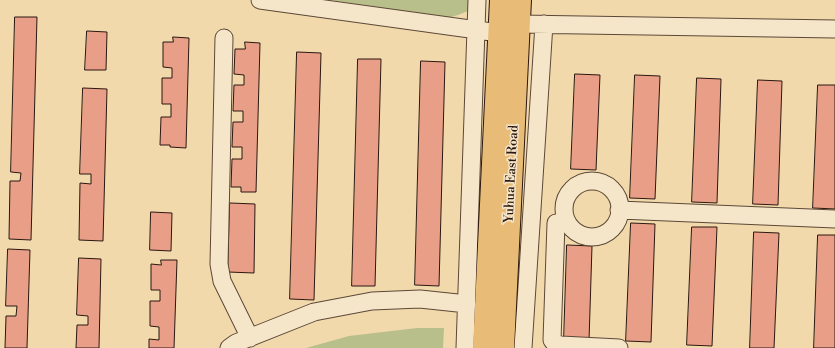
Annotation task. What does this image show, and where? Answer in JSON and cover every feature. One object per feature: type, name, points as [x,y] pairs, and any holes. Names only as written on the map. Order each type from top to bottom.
[{"type":"main road","name":"Yuhua East Road","points":[[484,348],[501,0]]},
{"type":"main road","name":"Yuhua East Road","points":[[503,348],[520,0]]},
{"type":"street","points":[[260,0],[499,33]]},
{"type":"street","points":[[465,348],[477,0]]},
{"type":"street","points":[[519,24],[835,29]]},
{"type":"street","points":[[524,348],[544,24]]},
{"type":"street","points":[[224,38],[218,264],[222,282],[250,338]]},
{"type":"street","points":[[531,222],[561,221],[569,225],[580,234],[586,236],[599,236],[615,224],[619,210],[616,196],[607,186],[600,182],[593,181],[578,185],[567,196],[561,221],[552,340],[555,344],[561,345],[619,348]]},
{"type":"street","points":[[619,210],[835,219]]},
{"type":"street","points":[[229,348],[236,343],[314,312],[372,301],[420,299],[467,304]]},
{"type":"green space","points":[[330,0],[469,0],[468,11],[447,18]]},
{"type":"green space","points":[[417,328],[444,328],[443,348],[306,348],[349,336]]},
{"type":"building","points":[[15,17],[37,17],[31,240],[9,239],[10,181],[20,181],[21,173],[11,172]]},
{"type":"building","points":[[87,31],[107,32],[106,70],[85,70]]},
{"type":"building","points":[[173,37],[189,38],[186,148],[160,145],[161,117],[171,117],[171,104],[162,104],[162,78],[172,78],[172,68],[163,67],[163,42],[173,42]]},
{"type":"building","points":[[245,42],[260,43],[256,192],[241,192],[241,187],[231,187],[232,159],[242,159],[242,147],[232,147],[233,122],[243,122],[243,111],[233,111],[234,85],[244,85],[244,75],[234,74],[235,49],[245,49]]},
{"type":"building","points":[[297,52],[321,53],[314,300],[290,299]]},
{"type":"building","points":[[358,59],[381,59],[375,286],[352,286]]},
{"type":"building","points":[[421,61],[445,62],[439,286],[415,285]]},
{"type":"building","points":[[575,74],[600,75],[596,170],[571,169]]},
{"type":"building","points":[[635,75],[660,76],[655,199],[630,198]]},
{"type":"building","points":[[697,78],[721,79],[717,203],[692,202]]},
{"type":"building","points":[[758,80],[782,81],[778,205],[753,204]]},
{"type":"building","points":[[818,85],[835,85],[835,209],[813,208]]},
{"type":"building","points":[[83,88],[107,89],[103,241],[79,240],[80,183],[91,184],[91,174],[80,174]]},
{"type":"building","points":[[230,203],[255,204],[254,273],[228,272]]},
{"type":"building","points":[[151,212],[172,213],[171,251],[150,250]]},
{"type":"building","points":[[631,223],[655,224],[651,342],[626,341]]},
{"type":"building","points":[[692,227],[717,227],[712,346],[687,345]]},
{"type":"building","points":[[754,232],[779,233],[774,348],[750,348]]},
{"type":"building","points":[[818,235],[835,235],[835,348],[814,348]]},
{"type":"building","points":[[567,245],[592,246],[589,341],[564,340]]},
{"type":"building","points":[[8,249],[30,250],[27,348],[5,348],[6,316],[16,316],[17,306],[6,306]]},
{"type":"building","points":[[79,258],[101,259],[99,348],[76,348],[77,325],[88,325],[88,316],[77,315]]},
{"type":"building","points":[[161,260],[177,260],[174,348],[149,348],[149,339],[159,340],[159,327],[150,326],[150,301],[160,301],[160,290],[151,290],[151,264],[161,265]]}]
